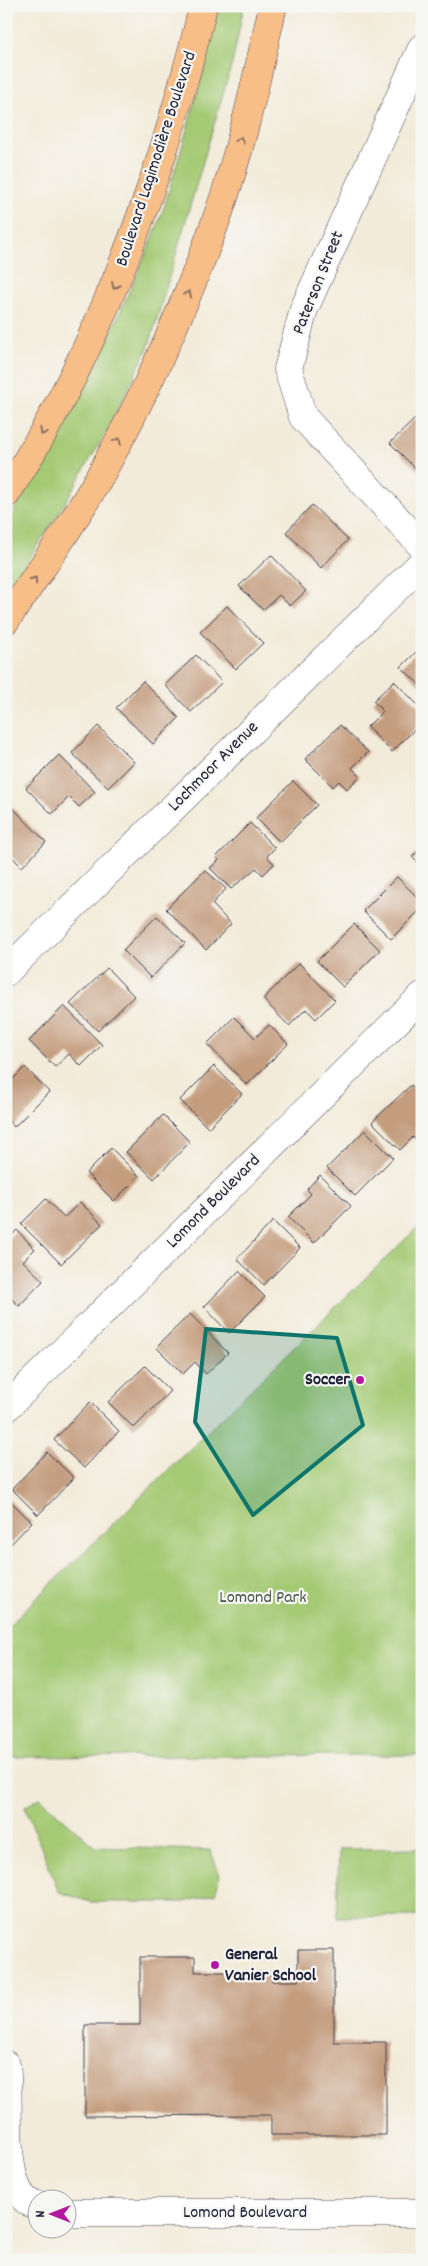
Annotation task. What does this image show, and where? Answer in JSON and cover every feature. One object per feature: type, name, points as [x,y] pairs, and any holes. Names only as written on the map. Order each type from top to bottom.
[{"type":"main road","name":"Boulevard Lagimodière Boulevard","points":[[6,494],[41,436],[92,337],[121,272],[145,209],[177,106],[203,6]]},
{"type":"main road","points":[[6,620],[46,562],[101,474],[166,345],[194,280],[218,213],[256,83],[273,6]]},
{"type":"street","name":"Paterson Street","points":[[422,48],[304,309],[288,369],[303,416],[422,546]]},
{"type":"street","name":"Lochmoor Avenue","points":[[6,972],[422,563]]},
{"type":"street","name":"Lomond Boulevard","points":[[6,1408],[422,996]]},
{"type":"street","points":[[6,2065],[8,2149],[12,2178],[28,2202]]},
{"type":"street","name":"Lomond Boulevard","points":[[78,2213],[422,2212]]},
{"type":"highlighted area","points":[[206,1329],[337,1338],[363,1425],[253,1515],[195,1422]]},
{"type":"green space","points":[[219,6],[244,6],[233,60],[149,346],[110,425],[65,503],[6,594],[6,524],[68,420],[95,368],[149,247],[163,210],[181,150],[203,73]]},
{"type":"green space","name":"Lomond Park","points":[[422,1223],[422,1755],[6,1757],[6,1628]]},
{"type":"green space","points":[[40,1798],[95,1847],[210,1850],[220,1875],[215,1894],[185,1902],[90,1902],[59,1892],[25,1807]]},
{"type":"green space","points":[[422,1848],[422,1916],[337,1917],[339,1849]]},
{"type":"building","points":[[417,417],[422,422],[422,475],[390,443]]},
{"type":"building","points":[[312,505],[348,540],[321,568],[286,532]]},
{"type":"building","points":[[271,555],[306,591],[290,606],[279,595],[263,610],[239,586]]},
{"type":"building","points":[[227,606],[263,643],[236,669],[200,632]]},
{"type":"building","points":[[422,646],[422,687],[401,667]]},
{"type":"building","points":[[196,655],[222,682],[191,712],[165,685]]},
{"type":"building","points":[[143,681],[179,718],[153,744],[116,708]]},
{"type":"building","points":[[394,681],[422,709],[422,722],[392,752],[367,727],[383,711],[373,701]]},
{"type":"building","points":[[340,725],[368,752],[352,768],[360,776],[347,789],[339,781],[333,787],[305,759]]},
{"type":"building","points":[[98,726],[134,762],[108,788],[72,753]]},
{"type":"building","points":[[59,755],[95,792],[79,807],[69,797],[52,814],[26,788]]},
{"type":"building","points":[[293,781],[317,805],[280,842],[256,818]]},
{"type":"building","points":[[11,806],[46,842],[22,867],[6,851],[6,811]]},
{"type":"building","points":[[250,823],[275,848],[267,856],[274,864],[263,875],[256,868],[231,889],[210,868],[219,860],[216,857]]},
{"type":"building","points":[[422,847],[422,867],[412,857]]},
{"type":"building","points":[[205,870],[226,889],[212,904],[231,924],[206,950],[166,909]]},
{"type":"building","points":[[397,877],[422,902],[422,908],[391,939],[363,911]]},
{"type":"building","points":[[157,916],[185,943],[151,978],[123,950]]},
{"type":"building","points":[[354,924],[380,950],[343,987],[317,961]]},
{"type":"building","points":[[299,963],[335,1000],[316,1019],[306,1009],[289,1026],[263,999]]},
{"type":"building","points":[[107,968],[134,996],[98,1031],[70,1004]]},
{"type":"building","points":[[64,1006],[102,1045],[81,1066],[69,1054],[55,1067],[29,1041]]},
{"type":"building","points":[[234,1017],[255,1038],[269,1025],[288,1044],[247,1085],[207,1044]]},
{"type":"building","points":[[214,1066],[242,1094],[208,1128],[180,1100]]},
{"type":"building","points":[[25,1067],[49,1092],[14,1127],[6,1118],[6,1073],[13,1079]]},
{"type":"building","points":[[411,1085],[422,1096],[422,1146],[413,1137],[400,1150],[372,1122]]},
{"type":"building","points":[[163,1115],[190,1142],[154,1179],[126,1152]]},
{"type":"building","points":[[365,1130],[393,1158],[355,1196],[327,1168]]},
{"type":"building","points":[[111,1148],[139,1176],[114,1201],[86,1173]]},
{"type":"building","points":[[320,1175],[351,1206],[314,1243],[288,1217],[311,1194],[307,1189]]},
{"type":"building","points":[[46,1199],[64,1218],[80,1202],[102,1224],[61,1264],[21,1224]]},
{"type":"building","points":[[273,1221],[300,1248],[264,1285],[237,1259]]},
{"type":"building","points":[[17,1230],[35,1249],[23,1261],[43,1281],[19,1306],[6,1293],[6,1241]]},
{"type":"building","points":[[239,1271],[265,1297],[229,1333],[204,1307]]},
{"type":"building","points":[[190,1314],[228,1353],[206,1374],[195,1362],[183,1374],[156,1347]]},
{"type":"building","points":[[145,1366],[170,1391],[134,1428],[108,1402]]},
{"type":"building","points":[[90,1402],[119,1431],[84,1468],[54,1440]]},
{"type":"building","points":[[47,1452],[74,1478],[38,1515],[12,1489]]},
{"type":"building","points":[[6,1497],[32,1522],[6,1549]]},
{"type":"building","points":[[298,1950],[334,1950],[334,2042],[386,2042],[386,2135],[271,2135],[271,2115],[85,2116],[85,2025],[140,2025],[140,1957],[195,1957],[195,1972],[272,1972],[272,1981],[298,1981]]},
{"type":"place","name":"Soccer","points":[[360,1380]]},
{"type":"place","name":"General Vanier School","points":[[215,1965]]}]
